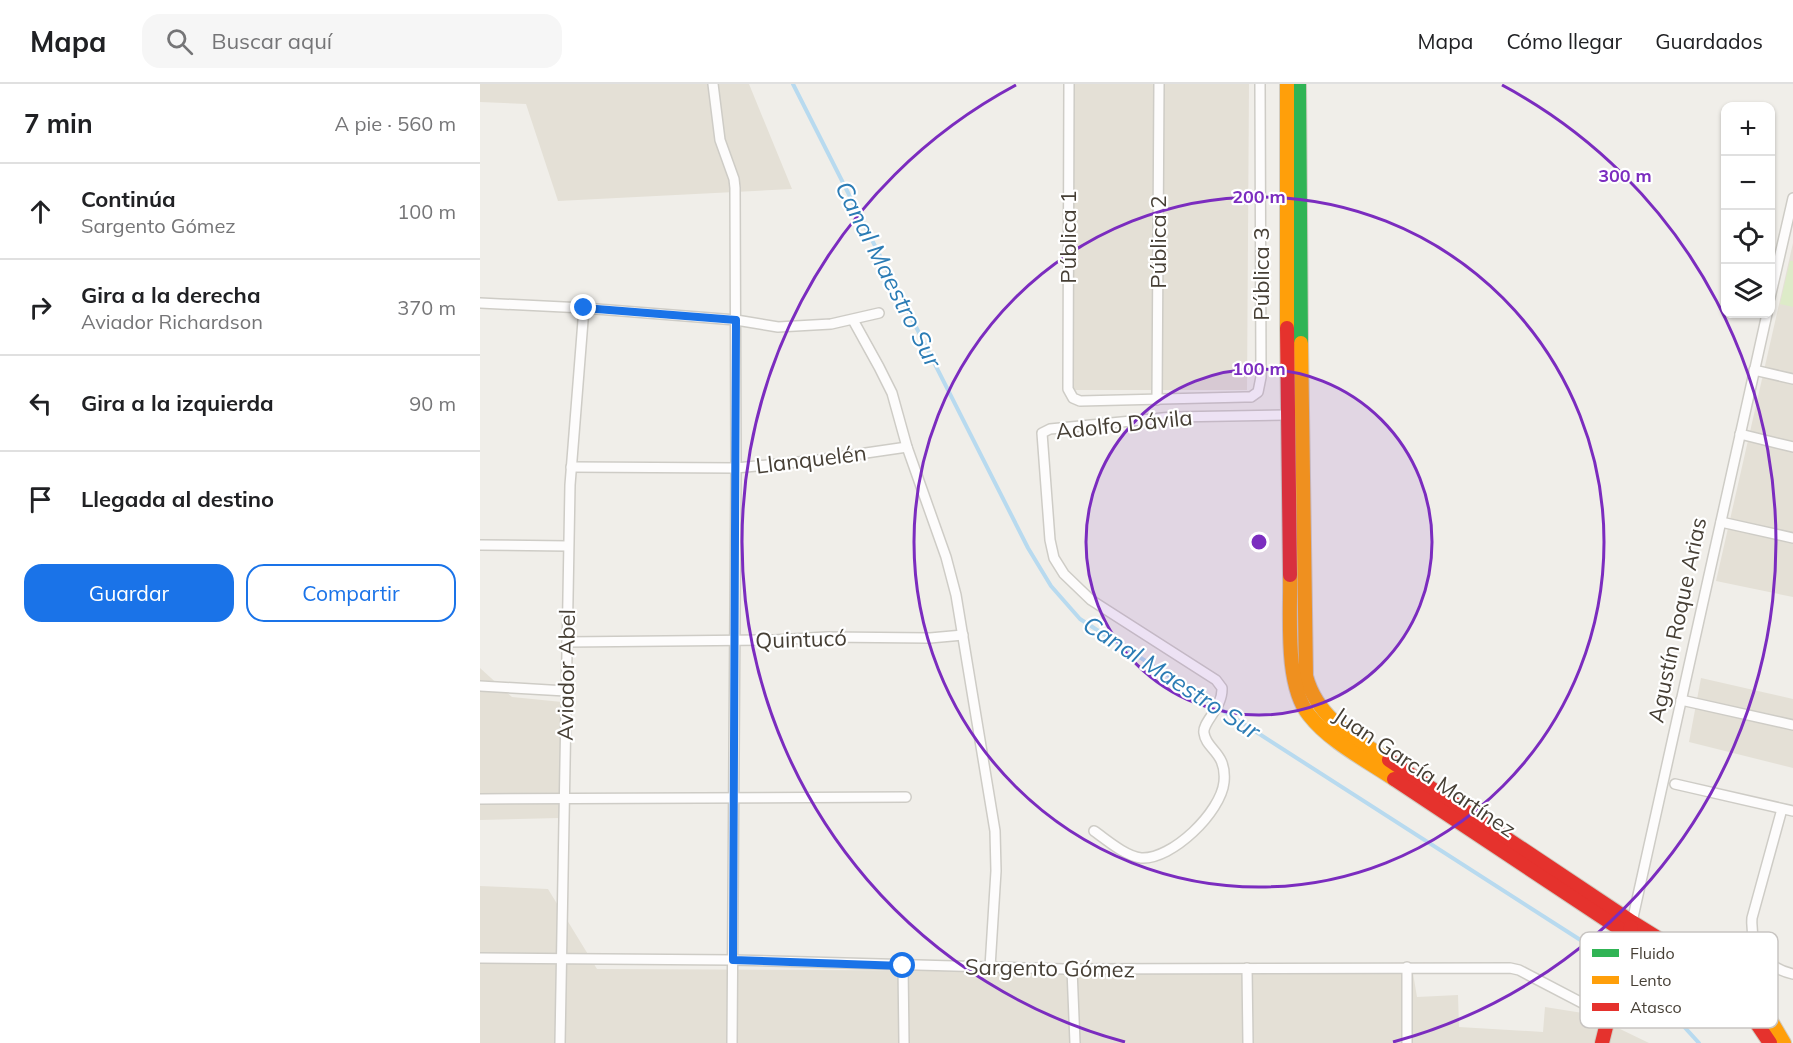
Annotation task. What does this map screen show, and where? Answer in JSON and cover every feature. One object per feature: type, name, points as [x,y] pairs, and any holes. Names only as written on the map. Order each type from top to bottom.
[{"type":"main road","name":"Juan García Martínez","points":[[1287,84],[1287,415],[1292,669],[1294,688],[1301,707],[1333,738],[1631,929]]},
{"type":"main road","name":"Juan García Martínez","points":[[1299,84],[1304,665],[1308,687],[1319,708],[1343,730],[1631,929]]},
{"type":"main road","points":[[1631,929],[1635,932]]},
{"type":"main road","points":[[1631,929],[1636,932]]},
{"type":"main road","points":[[1602,1043],[1606,1028]]},
{"type":"main road","points":[[1760,1028],[1770,1043]]},
{"type":"main road","points":[[1775,1028],[1784,1043]]},
{"type":"street","points":[[713,84],[720,140],[735,188],[736,468],[732,1043]]},
{"type":"street","name":"Pública 1","points":[[1069,84],[1068,389],[1073,398],[1080,401],[1157,400]]},
{"type":"street","name":"Pública 2","points":[[1157,400],[1159,84]]},
{"type":"street","name":"Pública 3","points":[[1157,400],[1245,398],[1258,392],[1261,377],[1260,84]]},
{"type":"street","points":[[1775,277],[1793,198]]},
{"type":"street","points":[[1782,247],[1793,249]]},
{"type":"street","points":[[480,303],[584,308],[736,320],[778,327],[831,324],[879,313]]},
{"type":"street","name":"Aviador Abel","points":[[560,1043],[568,546],[571,467],[584,308]]},
{"type":"street","name":"Agustín Roque Arias","points":[[1631,929],[1766,318]]},
{"type":"street","points":[[853,320],[885,379],[896,406],[907,447],[946,557],[956,595],[995,831],[996,871],[990,967]]},
{"type":"street","points":[[1754,370],[1793,379]]},
{"type":"street","name":"Adolfo Dávila","points":[[1094,831],[1128,854],[1140,858],[1156,857],[1169,851],[1193,832],[1218,801],[1224,782],[1221,758],[1204,734],[1204,727],[1221,702],[1222,688],[1216,680],[1091,600],[1064,574],[1054,558],[1050,540],[1042,433],[1050,429],[1172,417],[1287,415]]},
{"type":"street","points":[[1740,434],[1793,447]]},
{"type":"street","name":"Llanquelén","points":[[571,467],[736,468],[818,460],[907,447]]},
{"type":"street","points":[[1721,522],[1793,538]]},
{"type":"street","points":[[480,545],[568,546]]},
{"type":"street","name":"Quintucó","points":[[567,642],[826,637],[930,638],[963,635]]},
{"type":"street","points":[[480,686],[566,691]]},
{"type":"street","points":[[1681,700],[1793,725]]},
{"type":"street","points":[[1675,784],[1793,812]]},
{"type":"street","points":[[480,799],[906,797]]},
{"type":"street","points":[[1752,932],[1752,918],[1782,809]]},
{"type":"street","name":"Sargento Gómez","points":[[480,958],[733,960],[1072,969],[1510,968],[1519,970],[1580,1002]]},
{"type":"street","points":[[903,966],[904,1043]]},
{"type":"street","points":[[1407,967],[1407,1043]]},
{"type":"street","points":[[1247,968],[1248,1043]]},
{"type":"street","points":[[1072,969],[1075,1043]]},
{"type":"street","points":[[1778,970],[1793,975]]},
{"type":"shaded area","points":[[480,84],[749,84],[792,189],[558,201],[526,104],[480,102]]},
{"type":"shaded area","points":[[1072,84],[1249,84],[1247,390],[1071,390]]},
{"type":"shaded area","points":[[1793,243],[1793,597],[1716,581]]},
{"type":"shaded area","points":[[480,668],[512,697],[562,702],[559,818],[480,820]]},
{"type":"shaded area","points":[[1701,678],[1793,699],[1793,768],[1689,742]]},
{"type":"shaded area","points":[[480,886],[548,889],[597,969],[1413,973],[1417,997],[1458,995],[1459,1027],[1543,1032],[1545,1007],[1580,1013],[1580,1028],[1618,1028],[1649,1043],[480,1043]]},
{"type":"green space","points":[[1790,261],[1793,261],[1793,307],[1780,304]]},
{"type":"waterway","name":"Canal Maestro Sur","points":[[793,84],[1028,548],[1051,586],[1080,619],[1580,940]]},
{"type":"waterway","name":"Canal Maestro Sur","points":[[1685,1028],[1699,1043]]},
{"type":"traffic: fast","points":[[1299,84],[1301,343]]},
{"type":"traffic: slow","points":[[1287,84],[1287,328]]},
{"type":"traffic: slow","points":[[1301,343],[1306,676],[1319,704],[1338,726],[1389,760]]},
{"type":"traffic: slow","points":[[1290,575],[1290,648],[1292,667],[1301,702],[1309,715],[1327,734],[1394,779]]},
{"type":"traffic: slow","points":[[1775,1028],[1784,1043]]},
{"type":"traffic: jam","points":[[1287,328],[1290,575]]},
{"type":"traffic: jam","points":[[1389,760],[1648,932]]},
{"type":"traffic: jam","points":[[1394,779],[1624,932]]},
{"type":"traffic: jam","points":[[1630,932],[1631,927]]},
{"type":"traffic: jam","points":[[1602,1043],[1606,1028]]},
{"type":"traffic: jam","points":[[1760,1028],[1770,1043]]},
{"type":"route","points":[[584,308],[736,320],[733,960],[903,966]]}]
